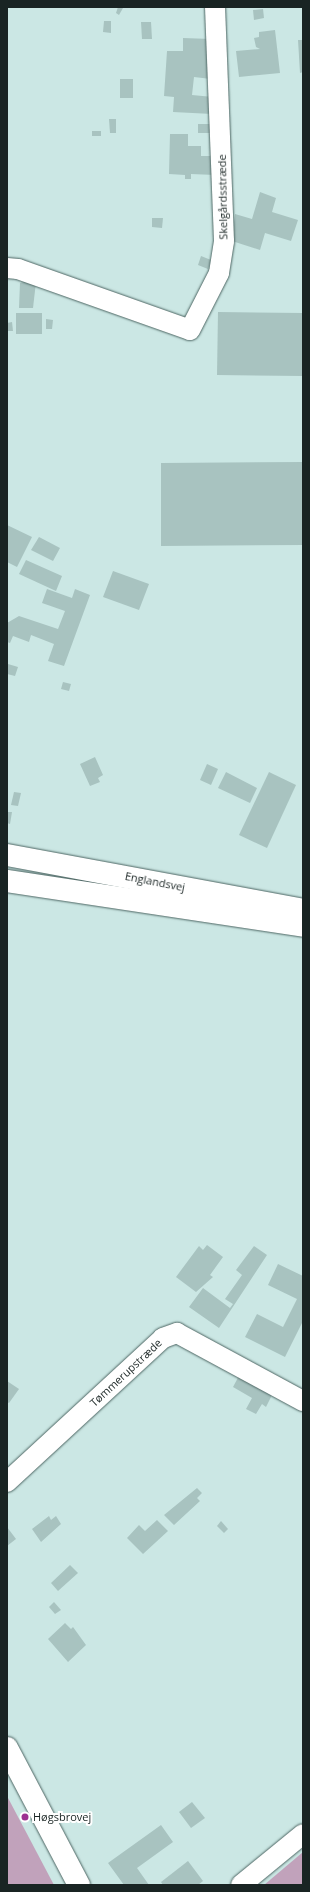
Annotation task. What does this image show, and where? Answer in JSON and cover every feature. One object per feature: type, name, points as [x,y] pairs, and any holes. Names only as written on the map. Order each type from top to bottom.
[{"type":"main road","name":"Englandsvej","points":[[7,855],[303,910]]},
{"type":"main road","name":"Englandsvej","points":[[7,881],[303,926]]},
{"type":"main road","points":[[7,1748],[79,1885]]},
{"type":"street","name":"Skelgårdsstræde","points":[[7,268],[18,269],[190,330],[219,273],[224,241],[215,7]]},
{"type":"street","name":"Tømmerupstræde","points":[[7,1482],[163,1338],[178,1333],[303,1401]]},
{"type":"street","points":[[241,1885],[303,1834]]},
{"type":"shaded area","points":[[7,1796],[54,1885],[7,1885]]},
{"type":"shaded area","points":[[303,1852],[303,1885],[264,1885]]},
{"type":"building","points":[[118,7],[123,8],[119,15],[116,13]]},
{"type":"building","points":[[263,9],[264,18],[254,20],[253,10]]},
{"type":"building","points":[[104,21],[111,21],[111,33],[103,32]]},
{"type":"building","points":[[141,22],[151,22],[152,39],[142,39]]},
{"type":"building","points":[[275,30],[280,73],[239,77],[236,51],[260,49],[256,47],[254,38],[259,37],[259,32]]},
{"type":"building","points":[[183,38],[211,39],[211,79],[194,77],[192,95],[213,97],[212,114],[173,112],[174,97],[164,96],[167,51],[183,51]]},
{"type":"building","points":[[298,40],[303,40],[303,72],[300,73]]},
{"type":"building","points":[[120,79],[133,79],[133,98],[120,98]]},
{"type":"building","points":[[109,119],[116,119],[116,133],[110,133]]},
{"type":"building","points":[[198,124],[214,124],[214,133],[198,133]]},
{"type":"building","points":[[92,131],[101,131],[101,136],[92,136]]},
{"type":"building","points":[[170,134],[188,134],[188,146],[201,146],[201,156],[215,156],[215,175],[191,174],[191,179],[185,179],[185,175],[169,174]]},
{"type":"building","points":[[260,192],[276,198],[272,212],[298,220],[291,241],[265,233],[260,250],[232,241],[235,214],[252,219]]},
{"type":"building","points":[[152,218],[163,218],[162,228],[152,227]]},
{"type":"building","points":[[201,256],[211,260],[208,269],[198,265]]},
{"type":"building","points":[[27,281],[36,282],[33,308],[19,308],[20,283]]},
{"type":"building","points":[[218,312],[303,313],[303,376],[217,375]]},
{"type":"building","points":[[16,313],[42,313],[42,334],[16,334]]},
{"type":"building","points":[[46,319],[53,320],[52,329],[46,329]]},
{"type":"building","points":[[12,322],[13,331],[7,331],[7,323]]},
{"type":"building","points":[[303,462],[303,545],[161,546],[161,463]]},
{"type":"building","points":[[7,525],[32,537],[17,567],[7,562]]},
{"type":"building","points":[[39,537],[60,548],[53,561],[31,550]]},
{"type":"building","points":[[26,560],[62,576],[56,591],[19,574]]},
{"type":"building","points":[[113,571],[149,584],[139,610],[103,597]]},
{"type":"building","points":[[47,589],[72,598],[75,589],[90,595],[64,666],[48,661],[54,644],[31,635],[29,642],[13,636],[10,643],[7,642],[7,623],[19,616],[58,629],[65,611],[42,603]]},
{"type":"building","points":[[8,664],[18,667],[15,676],[7,674]]},
{"type":"building","points":[[63,682],[71,684],[69,691],[61,689]]},
{"type":"building","points":[[95,757],[103,775],[98,778],[100,782],[90,786],[80,764]]},
{"type":"building","points":[[207,764],[218,769],[211,785],[200,780]]},
{"type":"building","points":[[226,772],[257,788],[250,803],[218,788]]},
{"type":"building","points":[[269,772],[296,785],[267,848],[239,835]]},
{"type":"building","points":[[14,792],[21,793],[18,806],[11,805]]},
{"type":"building","points":[[7,812],[12,812],[10,824],[7,823]]},
{"type":"building","points":[[207,1245],[223,1257],[210,1275],[213,1277],[196,1292],[176,1277],[199,1246],[203,1250]]},
{"type":"building","points":[[254,1246],[267,1255],[219,1328],[189,1307],[203,1288],[230,1308],[233,1304],[225,1299],[242,1275],[236,1270]]},
{"type":"building","points":[[278,1264],[303,1276],[303,1321],[285,1357],[245,1337],[257,1314],[283,1327],[297,1299],[268,1285]]},
{"type":"building","points":[[241,1372],[274,1391],[266,1407],[262,1404],[256,1414],[246,1409],[252,1398],[233,1387]]},
{"type":"building","points":[[7,1381],[19,1389],[9,1403],[7,1402]]},
{"type":"building","points":[[197,1488],[202,1493],[197,1498],[200,1501],[174,1525],[164,1515]]},
{"type":"building","points":[[49,1516],[51,1520],[56,1516],[61,1524],[41,1542],[32,1529]]},
{"type":"building","points":[[157,1520],[168,1531],[143,1554],[127,1538],[139,1525],[145,1531]]},
{"type":"building","points":[[221,1521],[228,1529],[224,1533],[217,1526]]},
{"type":"building","points":[[7,1527],[16,1539],[7,1546]]},
{"type":"building","points":[[70,1565],[78,1573],[58,1591],[51,1583]]},
{"type":"building","points":[[54,1602],[61,1610],[55,1614],[49,1607]]},
{"type":"building","points":[[65,1623],[71,1629],[73,1627],[86,1645],[68,1662],[48,1639]]},
{"type":"building","points":[[192,1802],[205,1818],[191,1828],[179,1812]]},
{"type":"building","points":[[161,1825],[173,1842],[137,1868],[149,1885],[124,1885],[108,1863]]},
{"type":"building","points":[[188,1861],[203,1881],[198,1885],[163,1885],[161,1882]]},
{"type":"place","name":"Høgsbrovej","points":[[25,1817]]}]
